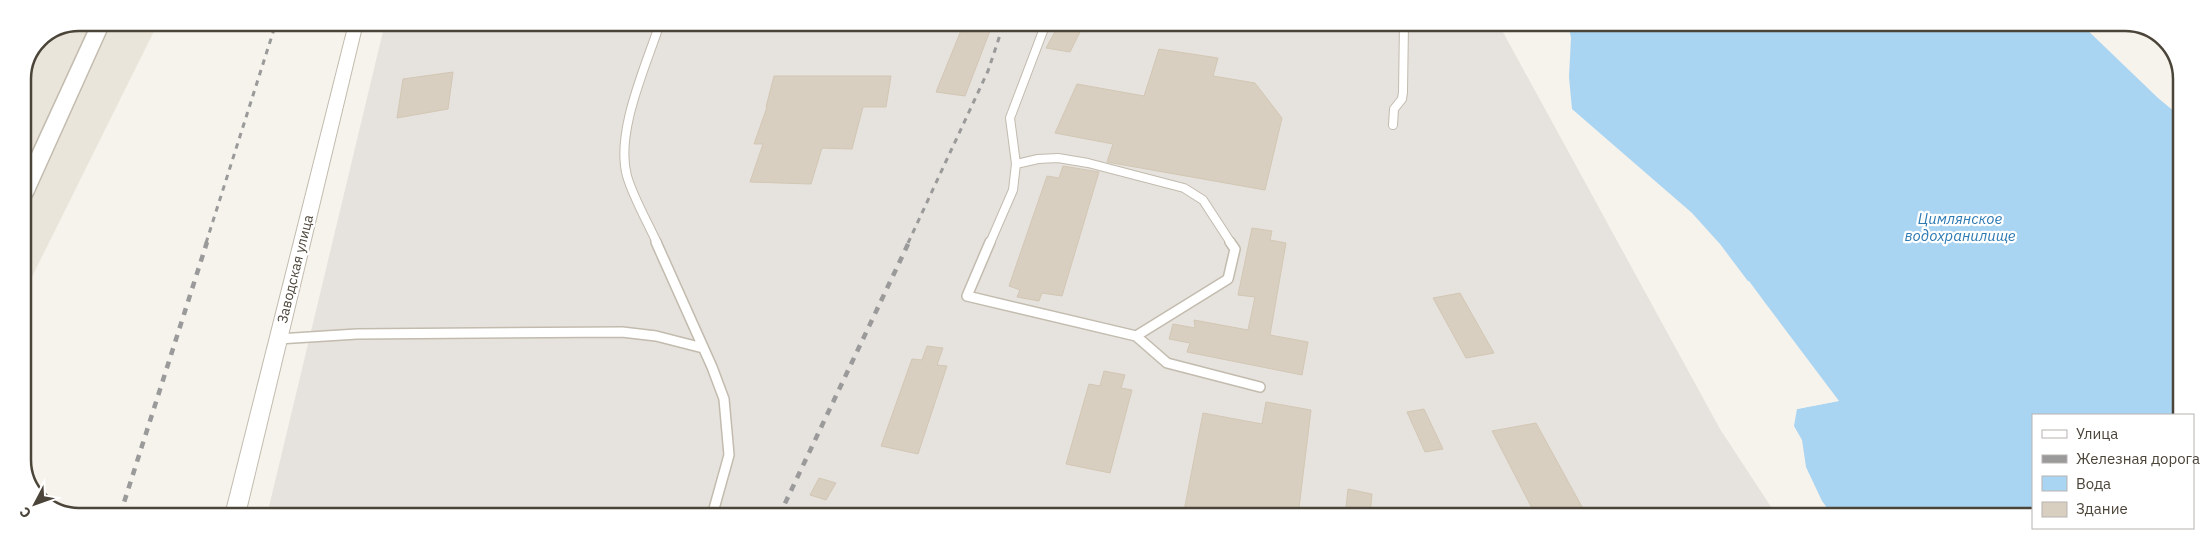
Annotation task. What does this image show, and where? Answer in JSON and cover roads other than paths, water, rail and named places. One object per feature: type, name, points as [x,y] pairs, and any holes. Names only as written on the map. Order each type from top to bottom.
[{"type":"street","points":[[31,176],[97,31]]},
{"type":"street","name":"Заводская улица","points":[[237,508],[354,31]]},
{"type":"lane","points":[[657,31],[628,119],[624,149],[627,176],[724,399],[729,455],[714,508]]},
{"type":"lane","points":[[1043,31],[1010,118],[1016,164],[1013,190],[967,296],[1136,336],[1167,363],[1260,387]]},
{"type":"lane","points":[[1393,125],[1394,110],[1402,99],[1403,92],[1404,31]]},
{"type":"lane","points":[[1016,164],[1038,159],[1058,158],[1088,163],[1184,188],[1203,200],[1235,249],[1228,279],[1136,336]]},
{"type":"lane","points":[[278,339],[357,334],[622,332],[656,336],[703,348]]},
{"type":"water","name":"Цимлянское водохранилище","points":[[1570,31],[2088,31],[2173,110],[2173,414],[2032,414],[2032,508],[1827,508],[1806,467],[1802,440],[1794,426],[1797,409],[1838,401],[1720,244],[1692,213],[1572,109],[1569,77]]},
{"type":"railway","points":[[206,243],[273,31]]},
{"type":"railway","points":[[908,243],[988,71],[1001,31]]},
{"type":"railway","points":[[122,508],[207,242]]},
{"type":"railway","points":[[783,508],[909,242]]}]
